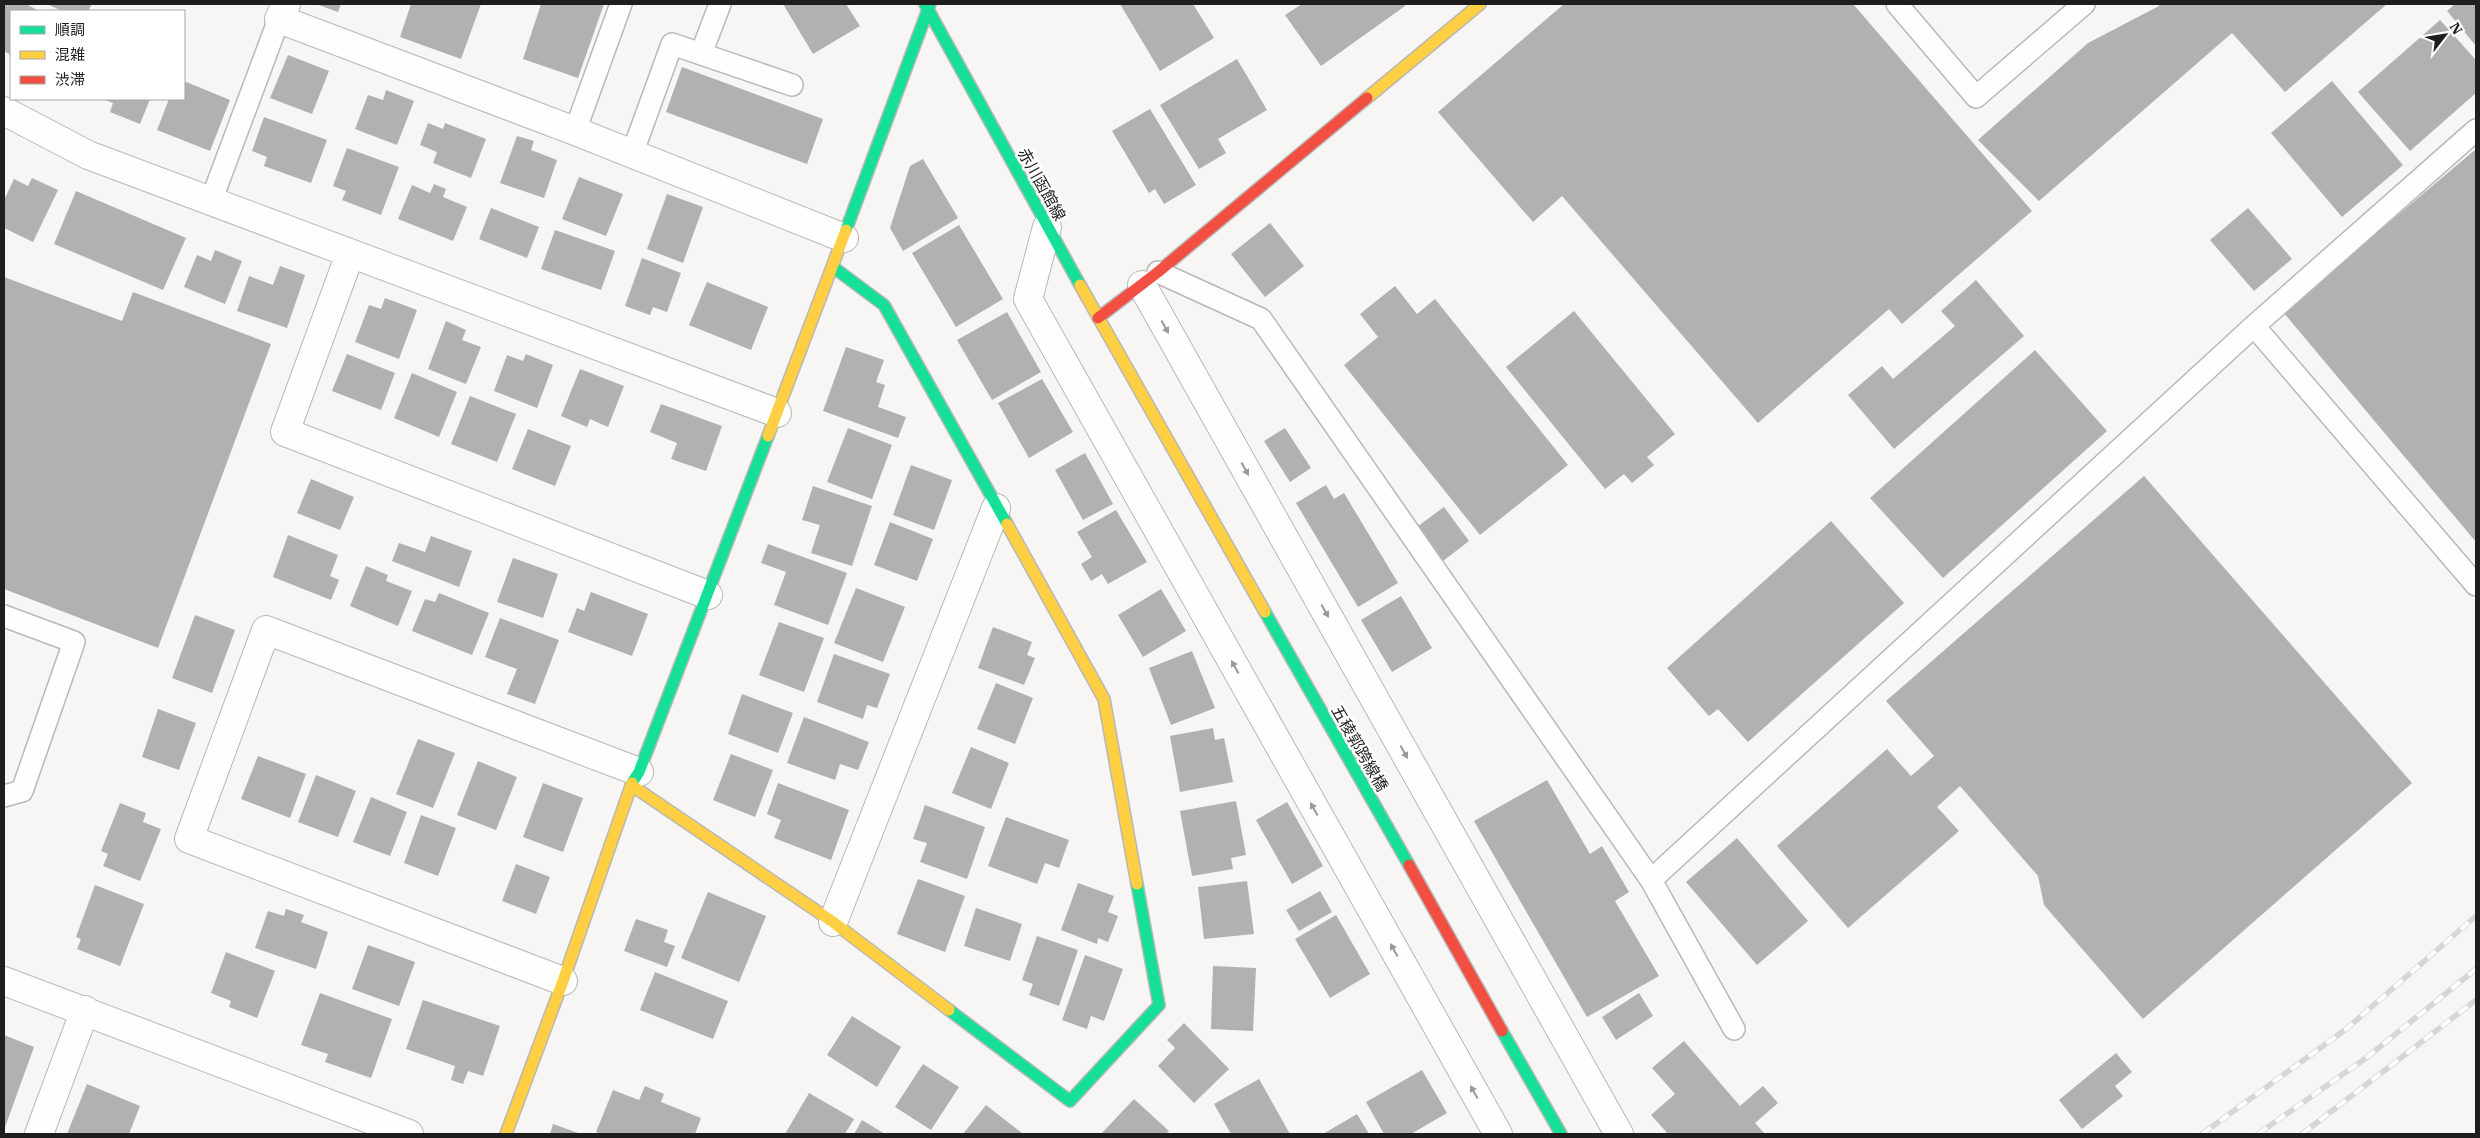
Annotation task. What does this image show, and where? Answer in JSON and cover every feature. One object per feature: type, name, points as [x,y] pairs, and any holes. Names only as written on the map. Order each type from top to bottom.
[{"type":"street","points":[[1098,318],[1150,278],[1480,4]]},
{"type":"street","points":[[506,1134],[635,778],[708,595],[844,238],[928,5]]},
{"type":"street","name":"赤川函館線","points":[[928,5],[1047,228],[1132,378]]},
{"type":"street","points":[[282,12],[844,238]]},
{"type":"street","points":[[4,111],[88,155],[777,413]]},
{"type":"street","points":[[1047,228],[1028,299],[1497,1134]]},
{"type":"street","points":[[350,254],[285,432],[708,595]]},
{"type":"street","points":[[563,981],[189,839],[266,630],[635,778],[833,922],[1070,1101],[1160,1005],[1104,699],[884,305],[833,267]]},
{"type":"street","points":[[1150,278],[1619,1134]]},
{"type":"street","name":"五稜郭跨線橋","points":[[1132,378],[1561,1134]]},
{"type":"street","points":[[833,922],[996,508]]},
{"type":"street","points":[[4,980],[409,1134]]},
{"type":"street","points":[[39,1134],[85,1010]]},
{"type":"lane","points":[[574,131],[621,4]]},
{"type":"lane","points":[[701,54],[720,4]]},
{"type":"lane","points":[[1897,4],[1976,97],[2084,4]]},
{"type":"lane","points":[[211,202],[282,12]]},
{"type":"lane","points":[[632,154],[672,44],[792,85]]},
{"type":"lane","points":[[1650,880],[2254,326],[2476,130]]},
{"type":"lane","points":[[1150,278],[1261,319],[1650,880],[1734,1029]]},
{"type":"lane","points":[[2254,326],[2476,585]]},
{"type":"lane","points":[[4,616],[74,642],[22,792],[4,796]]},
{"type":"building","points":[[5,4],[26,4],[37,10],[10,10],[10,54],[4,51]]},
{"type":"building","points":[[47,4],[92,4],[89,10],[60,10]]},
{"type":"building","points":[[316,4],[341,4],[338,12]]},
{"type":"building","points":[[411,4],[481,4],[461,59],[400,37]]},
{"type":"building","points":[[541,4],[604,4],[578,78],[523,59]]},
{"type":"building","points":[[783,4],[846,4],[860,26],[813,54]]},
{"type":"building","points":[[1120,4],[1193,4],[1214,38],[1160,71]]},
{"type":"building","points":[[1302,4],[1403,4],[1405,6],[1321,66],[1285,15]]},
{"type":"building","points":[[1564,4],[1853,4],[2032,211],[1902,324],[1889,309],[1758,423],[1562,196],[1533,222],[1438,112]]},
{"type":"building","points":[[2158,4],[2387,4],[2285,92],[2232,33],[2039,201],[1978,140],[2088,43],[2159,6]]},
{"type":"building","points":[[2455,4],[2476,4],[2476,46],[2447,11]]},
{"type":"building","points":[[2440,20],[2476,60],[2476,93],[2410,151],[2358,92]]},
{"type":"building","points":[[288,55],[329,71],[312,114],[270,98]]},
{"type":"building","points":[[1237,59],[1267,110],[1218,139],[1226,153],[1199,169],[1160,105]]},
{"type":"building","points":[[682,67],[823,119],[807,164],[666,112]]},
{"type":"building","points":[[185,81],[230,100],[210,151],[157,130],[169,100],[185,100]]},
{"type":"building","points":[[2332,81],[2403,165],[2342,217],[2271,133]]},
{"type":"building","points":[[386,90],[414,101],[397,145],[355,129],[368,95],[383,100]]},
{"type":"building","points":[[105,100],[150,100],[140,124],[110,112],[113,103]]},
{"type":"building","points":[[1150,109],[1196,185],[1164,204],[1155,189],[1149,193],[1112,131]]},
{"type":"building","points":[[264,117],[327,140],[311,183],[264,166],[267,157],[252,151]]},
{"type":"building","points":[[428,123],[443,129],[445,123],[486,139],[471,178],[433,163],[437,152],[420,145]]},
{"type":"building","points":[[517,136],[534,141],[531,150],[557,160],[544,198],[500,183]]},
{"type":"building","points":[[347,148],[399,167],[381,215],[342,200],[346,191],[333,186]]},
{"type":"building","points":[[2476,149],[2476,542],[2283,312]]},
{"type":"building","points":[[923,159],[958,218],[903,251],[890,228],[910,166]]},
{"type":"building","points":[[579,177],[623,194],[606,236],[562,219]]},
{"type":"building","points":[[32,178],[58,190],[33,242],[4,228],[4,200],[14,179],[28,186]]},
{"type":"building","points":[[434,184],[446,189],[443,197],[467,207],[453,241],[398,219],[412,185],[430,193]]},
{"type":"building","points":[[76,191],[186,238],[163,290],[54,244]]},
{"type":"building","points":[[667,194],[703,207],[683,263],[647,249]]},
{"type":"building","points":[[491,208],[539,227],[527,258],[479,239]]},
{"type":"building","points":[[2248,208],[2292,259],[2254,291],[2210,240]]},
{"type":"building","points":[[1270,223],[1304,266],[1265,297],[1231,254]]},
{"type":"building","points":[[959,225],[1003,299],[956,327],[912,253]]},
{"type":"building","points":[[555,230],[615,251],[601,290],[541,269]]},
{"type":"building","points":[[215,250],[242,261],[225,304],[184,287],[197,255],[211,261]]},
{"type":"building","points":[[642,258],[681,273],[667,312],[653,307],[650,315],[625,306]]},
{"type":"building","points":[[280,266],[305,275],[287,328],[237,311],[249,276],[273,285]]},
{"type":"building","points":[[4,277],[122,321],[133,292],[271,344],[158,648],[4,589]]},
{"type":"building","points":[[1976,280],[2024,336],[1894,449],[1848,395],[1882,366],[1893,379],[1955,326],[1941,311]]},
{"type":"building","points":[[707,282],[768,307],[751,350],[689,325]]},
{"type":"building","points":[[1395,286],[1417,314],[1435,299],[1568,465],[1480,535],[1344,365],[1378,337],[1360,314]]},
{"type":"building","points":[[385,298],[417,310],[399,359],[355,342],[369,305],[381,309]]},
{"type":"building","points":[[1574,311],[1675,434],[1647,457],[1654,465],[1632,483],[1624,474],[1605,489],[1506,367]]},
{"type":"building","points":[[1007,312],[1041,372],[992,400],[957,340]]},
{"type":"building","points":[[446,321],[466,330],[462,340],[481,347],[466,384],[428,369]]},
{"type":"building","points":[[846,347],[884,360],[876,382],[885,385],[878,407],[906,417],[898,438],[823,411]]},
{"type":"building","points":[[2035,350],[2107,431],[1943,578],[1870,498]]},
{"type":"building","points":[[347,354],[395,373],[381,410],[332,391]]},
{"type":"building","points":[[526,354],[553,365],[537,408],[494,391],[507,355],[523,361]]},
{"type":"building","points":[[580,369],[624,386],[608,427],[590,419],[587,427],[561,416]]},
{"type":"building","points":[[412,373],[457,392],[439,437],[394,418]]},
{"type":"building","points":[[1042,379],[1073,432],[1029,458],[998,403]]},
{"type":"building","points":[[470,396],[516,414],[497,462],[451,444]]},
{"type":"building","points":[[661,404],[722,426],[706,471],[671,459],[677,443],[650,432]]},
{"type":"building","points":[[848,428],[892,445],[872,499],[827,482]]},
{"type":"building","points":[[1285,428],[1311,468],[1290,482],[1264,441]]},
{"type":"building","points":[[528,429],[571,446],[555,486],[512,469]]},
{"type":"building","points":[[1085,453],[1113,504],[1083,520],[1055,470]]},
{"type":"building","points":[[911,465],[952,480],[934,530],[893,515]]},
{"type":"building","points":[[2144,476],[2412,783],[2143,1019],[2044,905],[2038,876],[1960,786],[1937,807],[1959,831],[1848,928],[1777,846],[1887,749],[1911,776],[1934,756],[1886,701]]},
{"type":"building","points":[[311,479],[354,497],[340,530],[297,513]]},
{"type":"building","points":[[1326,485],[1334,499],[1344,493],[1398,583],[1358,607],[1296,503]]},
{"type":"building","points":[[813,486],[872,506],[852,566],[811,553],[820,525],[802,520]]},
{"type":"building","points":[[1444,507],[1469,541],[1443,561],[1418,526]]},
{"type":"building","points":[[1116,510],[1147,562],[1108,584],[1102,574],[1091,581],[1081,564],[1092,557],[1077,532]]},
{"type":"building","points":[[1831,521],[1904,603],[1748,742],[1718,709],[1709,716],[1667,668]]},
{"type":"building","points":[[890,522],[933,539],[917,581],[874,565]]},
{"type":"building","points":[[288,535],[338,555],[330,576],[339,580],[331,600],[273,577]]},
{"type":"building","points":[[431,536],[472,551],[459,587],[392,561],[399,543],[425,552]]},
{"type":"building","points":[[768,544],[847,573],[828,625],[774,605],[786,572],[761,563]]},
{"type":"building","points":[[513,558],[558,574],[543,618],[497,602]]},
{"type":"building","points":[[366,566],[388,575],[386,581],[412,591],[398,626],[350,606]]},
{"type":"building","points":[[856,588],[905,607],[883,662],[834,643]]},
{"type":"building","points":[[1161,589],[1186,631],[1143,657],[1118,615]]},
{"type":"building","points":[[591,592],[648,614],[632,656],[568,632],[577,608],[584,611]]},
{"type":"building","points":[[439,593],[489,613],[472,655],[412,631],[425,599],[435,602]]},
{"type":"building","points":[[1401,596],[1432,648],[1392,672],[1361,620]]},
{"type":"building","points":[[195,615],[235,630],[212,693],[172,678]]},
{"type":"building","points":[[500,618],[559,640],[535,704],[507,694],[517,669],[485,657]]},
{"type":"building","points":[[779,622],[824,638],[804,692],[759,675]]},
{"type":"building","points":[[993,627],[1032,642],[1027,655],[1035,658],[1024,685],[978,668]]},
{"type":"building","points":[[1192,651],[1215,708],[1171,725],[1149,668]]},
{"type":"building","points":[[834,654],[890,674],[877,708],[867,705],[863,719],[817,702]]},
{"type":"building","points":[[996,683],[1033,698],[1015,744],[977,729]]},
{"type":"building","points":[[742,694],[793,713],[778,753],[728,734]]},
{"type":"building","points":[[158,709],[196,723],[179,770],[142,757]]},
{"type":"building","points":[[804,717],[869,742],[858,770],[840,764],[835,780],[787,763]]},
{"type":"building","points":[[1213,728],[1215,740],[1224,738],[1233,782],[1180,792],[1170,736]]},
{"type":"building","points":[[418,739],[455,753],[433,808],[396,794]]},
{"type":"building","points":[[971,747],[1009,763],[991,809],[952,793]]},
{"type":"building","points":[[731,754],[773,770],[755,817],[713,800]]},
{"type":"building","points":[[258,756],[306,774],[290,818],[241,799]]},
{"type":"building","points":[[478,761],[517,777],[496,830],[457,815]]},
{"type":"building","points":[[316,775],[356,791],[338,837],[298,822]]},
{"type":"building","points":[[1547,780],[1590,854],[1602,846],[1629,892],[1615,901],[1659,976],[1587,1017],[1474,821]]},
{"type":"building","points":[[543,783],[583,798],[563,852],[523,837]]},
{"type":"building","points":[[778,783],[849,810],[831,860],[774,838],[781,820],[767,814]]},
{"type":"building","points":[[371,797],[407,812],[390,856],[353,842]]},
{"type":"building","points":[[1236,801],[1246,855],[1231,858],[1233,869],[1192,876],[1180,811]]},
{"type":"building","points":[[1287,802],[1323,866],[1292,884],[1256,820]]},
{"type":"building","points":[[120,803],[146,813],[143,822],[161,829],[140,881],[103,866],[108,854],[101,851]]},
{"type":"building","points":[[925,805],[985,827],[967,879],[920,862],[927,843],[913,839]]},
{"type":"building","points":[[421,815],[456,828],[438,876],[404,863]]},
{"type":"building","points":[[1006,817],[1069,840],[1059,868],[1045,863],[1037,884],[988,866]]},
{"type":"building","points":[[1737,838],[1808,921],[1757,965],[1686,882]]},
{"type":"building","points":[[516,864],[550,877],[536,914],[502,901]]},
{"type":"building","points":[[918,879],[965,896],[945,952],[897,934]]},
{"type":"building","points":[[1247,881],[1254,934],[1204,939],[1198,887]]},
{"type":"building","points":[[1078,883],[1114,896],[1108,912],[1118,916],[1108,942],[1098,938],[1097,944],[1061,930]]},
{"type":"building","points":[[95,885],[144,904],[120,966],[77,949],[81,939],[76,937]]},
{"type":"building","points":[[1320,891],[1332,912],[1299,931],[1286,910]]},
{"type":"building","points":[[708,892],[766,916],[739,982],[681,958]]},
{"type":"building","points":[[976,908],[1022,924],[1010,961],[964,946]]},
{"type":"building","points":[[286,909],[304,915],[301,922],[328,932],[316,969],[255,948],[268,911],[284,916]]},
{"type":"building","points":[[1336,915],[1370,974],[1330,998],[1295,939]]},
{"type":"building","points":[[636,919],[668,930],[664,942],[675,946],[667,967],[624,951]]},
{"type":"building","points":[[1037,936],[1078,950],[1059,1006],[1029,995],[1033,984],[1022,980]]},
{"type":"building","points":[[368,945],[415,962],[399,1006],[352,989]]},
{"type":"building","points":[[226,952],[275,971],[257,1018],[229,1007],[231,1001],[211,993]]},
{"type":"building","points":[[1085,955],[1123,969],[1104,1021],[1091,1016],[1087,1029],[1062,1020]]},
{"type":"building","points":[[1213,966],[1256,968],[1253,1031],[1211,1029]]},
{"type":"building","points":[[655,972],[728,1001],[713,1039],[640,1010]]},
{"type":"building","points":[[320,993],[392,1019],[371,1078],[325,1062],[328,1054],[301,1045]]},
{"type":"building","points":[[1639,993],[1653,1016],[1616,1040],[1602,1017]]},
{"type":"building","points":[[423,1000],[500,1026],[483,1076],[468,1071],[463,1084],[451,1080],[455,1066],[406,1049]]},
{"type":"building","points":[[852,1016],[901,1047],[877,1087],[827,1055]]},
{"type":"building","points":[[1184,1023],[1229,1069],[1194,1103],[1158,1066],[1175,1048],[1167,1040]]},
{"type":"building","points":[[4,1035],[34,1047],[4,1130]]},
{"type":"building","points":[[1684,1041],[1740,1106],[1763,1086],[1778,1103],[1755,1123],[1765,1134],[1668,1134],[1651,1115],[1675,1094],[1652,1068]]},
{"type":"building","points":[[2116,1053],[2132,1072],[2115,1086],[2123,1096],[2082,1129],[2059,1100]]},
{"type":"building","points":[[923,1064],[959,1087],[931,1130],[895,1107]]},
{"type":"building","points":[[1422,1070],[1447,1113],[1411,1134],[1384,1134],[1366,1102]]},
{"type":"building","points":[[1259,1079],[1290,1134],[1231,1134],[1214,1104]]},
{"type":"building","points":[[87,1084],[140,1106],[129,1134],[67,1134]]},
{"type":"building","points":[[645,1086],[664,1094],[661,1102],[701,1118],[695,1134],[601,1134],[596,1132],[613,1090],[639,1100]]},
{"type":"building","points":[[809,1093],[854,1119],[845,1134],[785,1134]]},
{"type":"building","points":[[1134,1099],[1169,1131],[1166,1134],[1101,1134]]},
{"type":"building","points":[[986,1105],[1022,1133],[963,1134]]},
{"type":"building","points":[[1357,1114],[1369,1134],[1323,1134]]},
{"type":"building","points":[[862,1120],[885,1134],[854,1134]]},
{"type":"building","points":[[553,1124],[581,1134],[550,1134]]},
{"type":"railway","points":[[2202,1134],[2345,1030],[2476,916]]},
{"type":"railway","points":[[2258,1134],[2366,1058],[2476,969]]},
{"type":"railway","points":[[2302,1134],[2476,1000]]},
{"type":"traffic: fast","points":[[925,4],[1080,285]]},
{"type":"traffic: fast","points":[[846,230],[930,4]]},
{"type":"traffic: fast","points":[[833,267],[884,305],[1007,524]]},
{"type":"traffic: fast","points":[[632,783],[639,772],[768,436]]},
{"type":"traffic: fast","points":[[1265,612],[1409,865]]},
{"type":"traffic: fast","points":[[949,1010],[1070,1101],[1159,1005],[1137,884]]},
{"type":"traffic: fast","points":[[1502,1031],[1561,1134]]},
{"type":"traffic: slow","points":[[1367,98],[1480,4]]},
{"type":"traffic: slow","points":[[768,436],[846,230]]},
{"type":"traffic: slow","points":[[1080,285],[1265,612]]},
{"type":"traffic: slow","points":[[1007,524],[1104,699],[1137,884]]},
{"type":"traffic: slow","points":[[506,1134],[563,981],[632,783]]},
{"type":"traffic: slow","points":[[631,785],[833,922],[949,1010]]},
{"type":"traffic: jam","points":[[1098,318],[1158,272],[1367,98]]},
{"type":"traffic: jam","points":[[1409,865],[1502,1031]]}]
